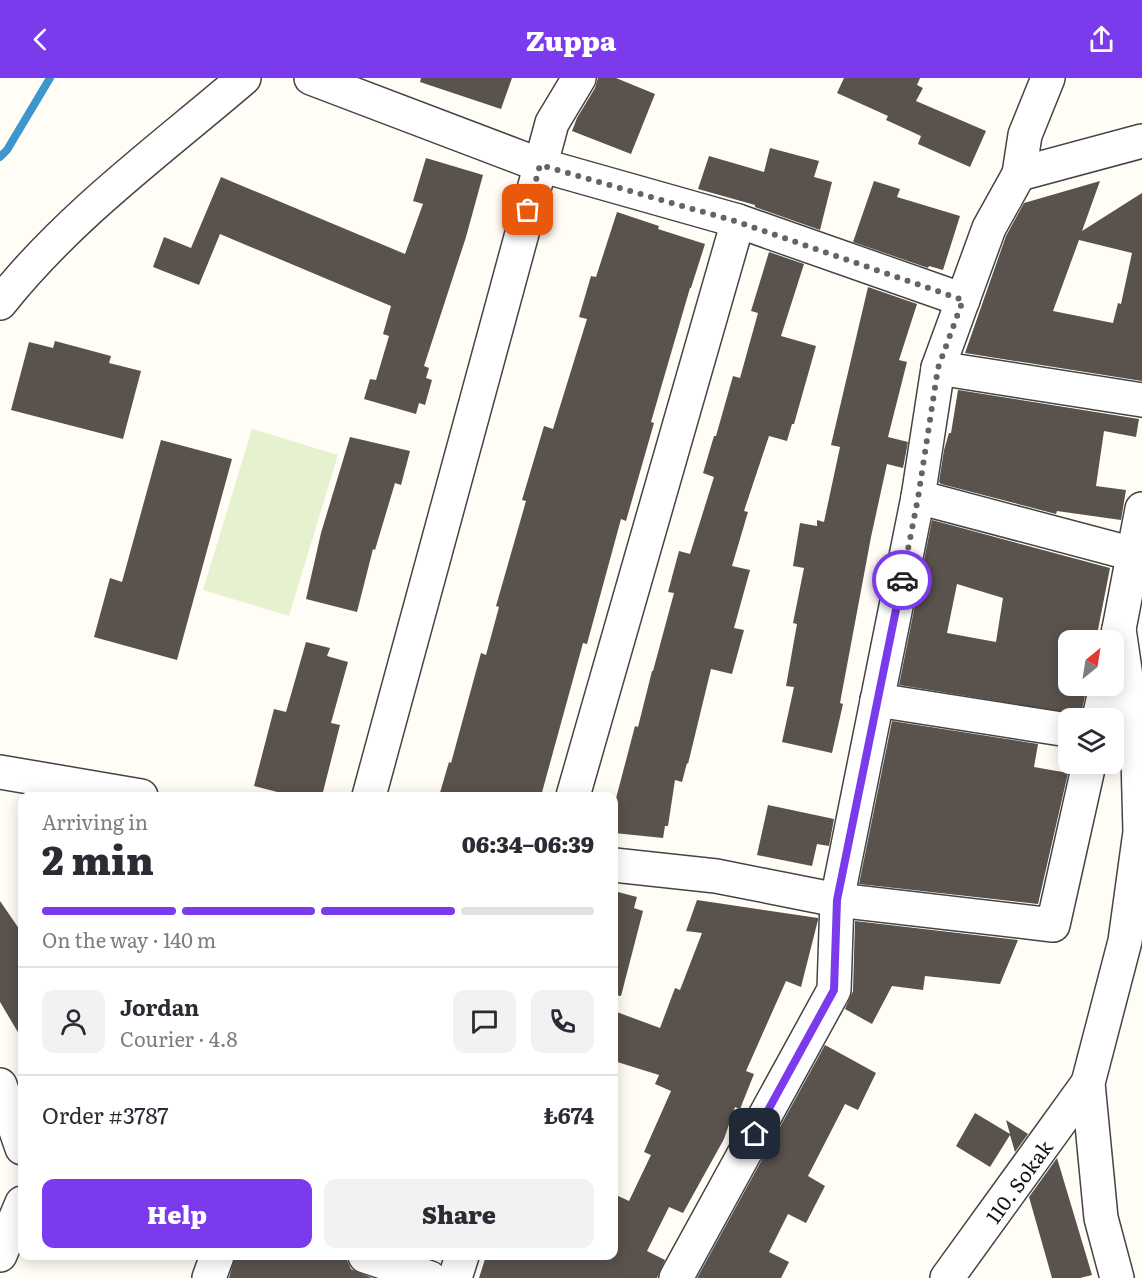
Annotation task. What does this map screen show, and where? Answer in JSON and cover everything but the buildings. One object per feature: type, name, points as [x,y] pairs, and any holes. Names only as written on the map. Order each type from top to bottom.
[{"type":"street","points":[[0,303],[15,284],[90,207],[244,78]]},
{"type":"street","points":[[311,78],[540,165],[738,222],[963,300]]},
{"type":"street","points":[[370,792],[552,123],[579,78]]},
{"type":"street","points":[[676,1278],[834,990],[837,900],[918,498],[938,368],[989,228],[1019,174],[1025,135],[1040,81]]},
{"type":"street","points":[[1019,174],[1142,141]]},
{"type":"street","points":[[574,792],[738,222]]},
{"type":"street","points":[[938,368],[1142,400]]},
{"type":"street","points":[[918,498],[1133,554]]},
{"type":"street","points":[[1118,630],[1142,509]]},
{"type":"street","points":[[1117,1278],[1101,1218],[1088,1083],[1125,941],[1140,832],[1138,758],[1124,684]]},
{"type":"street","points":[[878,700],[1058,728]]},
{"type":"street","points":[[0,772],[118,792]]},
{"type":"street","points":[[618,866],[716,876],[837,900],[1053,925],[1087,774]]},
{"type":"street","name":"110. Sokak","points":[[948,1278],[1088,1083]]},
{"type":"street","points":[[0,1085],[18,1137]]},
{"type":"street","points":[[0,1255],[18,1212]]},
{"type":"street","points":[[209,1278],[216,1260]]},
{"type":"street","points":[[377,1260],[430,1278]]},
{"type":"street","points":[[455,1278],[461,1260]]},
{"type":"green space","points":[[252,429],[338,455],[289,616],[203,590]]},
{"type":"waterway","points":[[0,157],[7,150],[50,78]]},
{"type":"way so far","points":[[528,210],[540,165],[738,222],[963,300],[938,368],[918,498],[902,580]]},
{"type":"route","points":[[755,1134],[834,990],[837,900],[902,580]]}]
